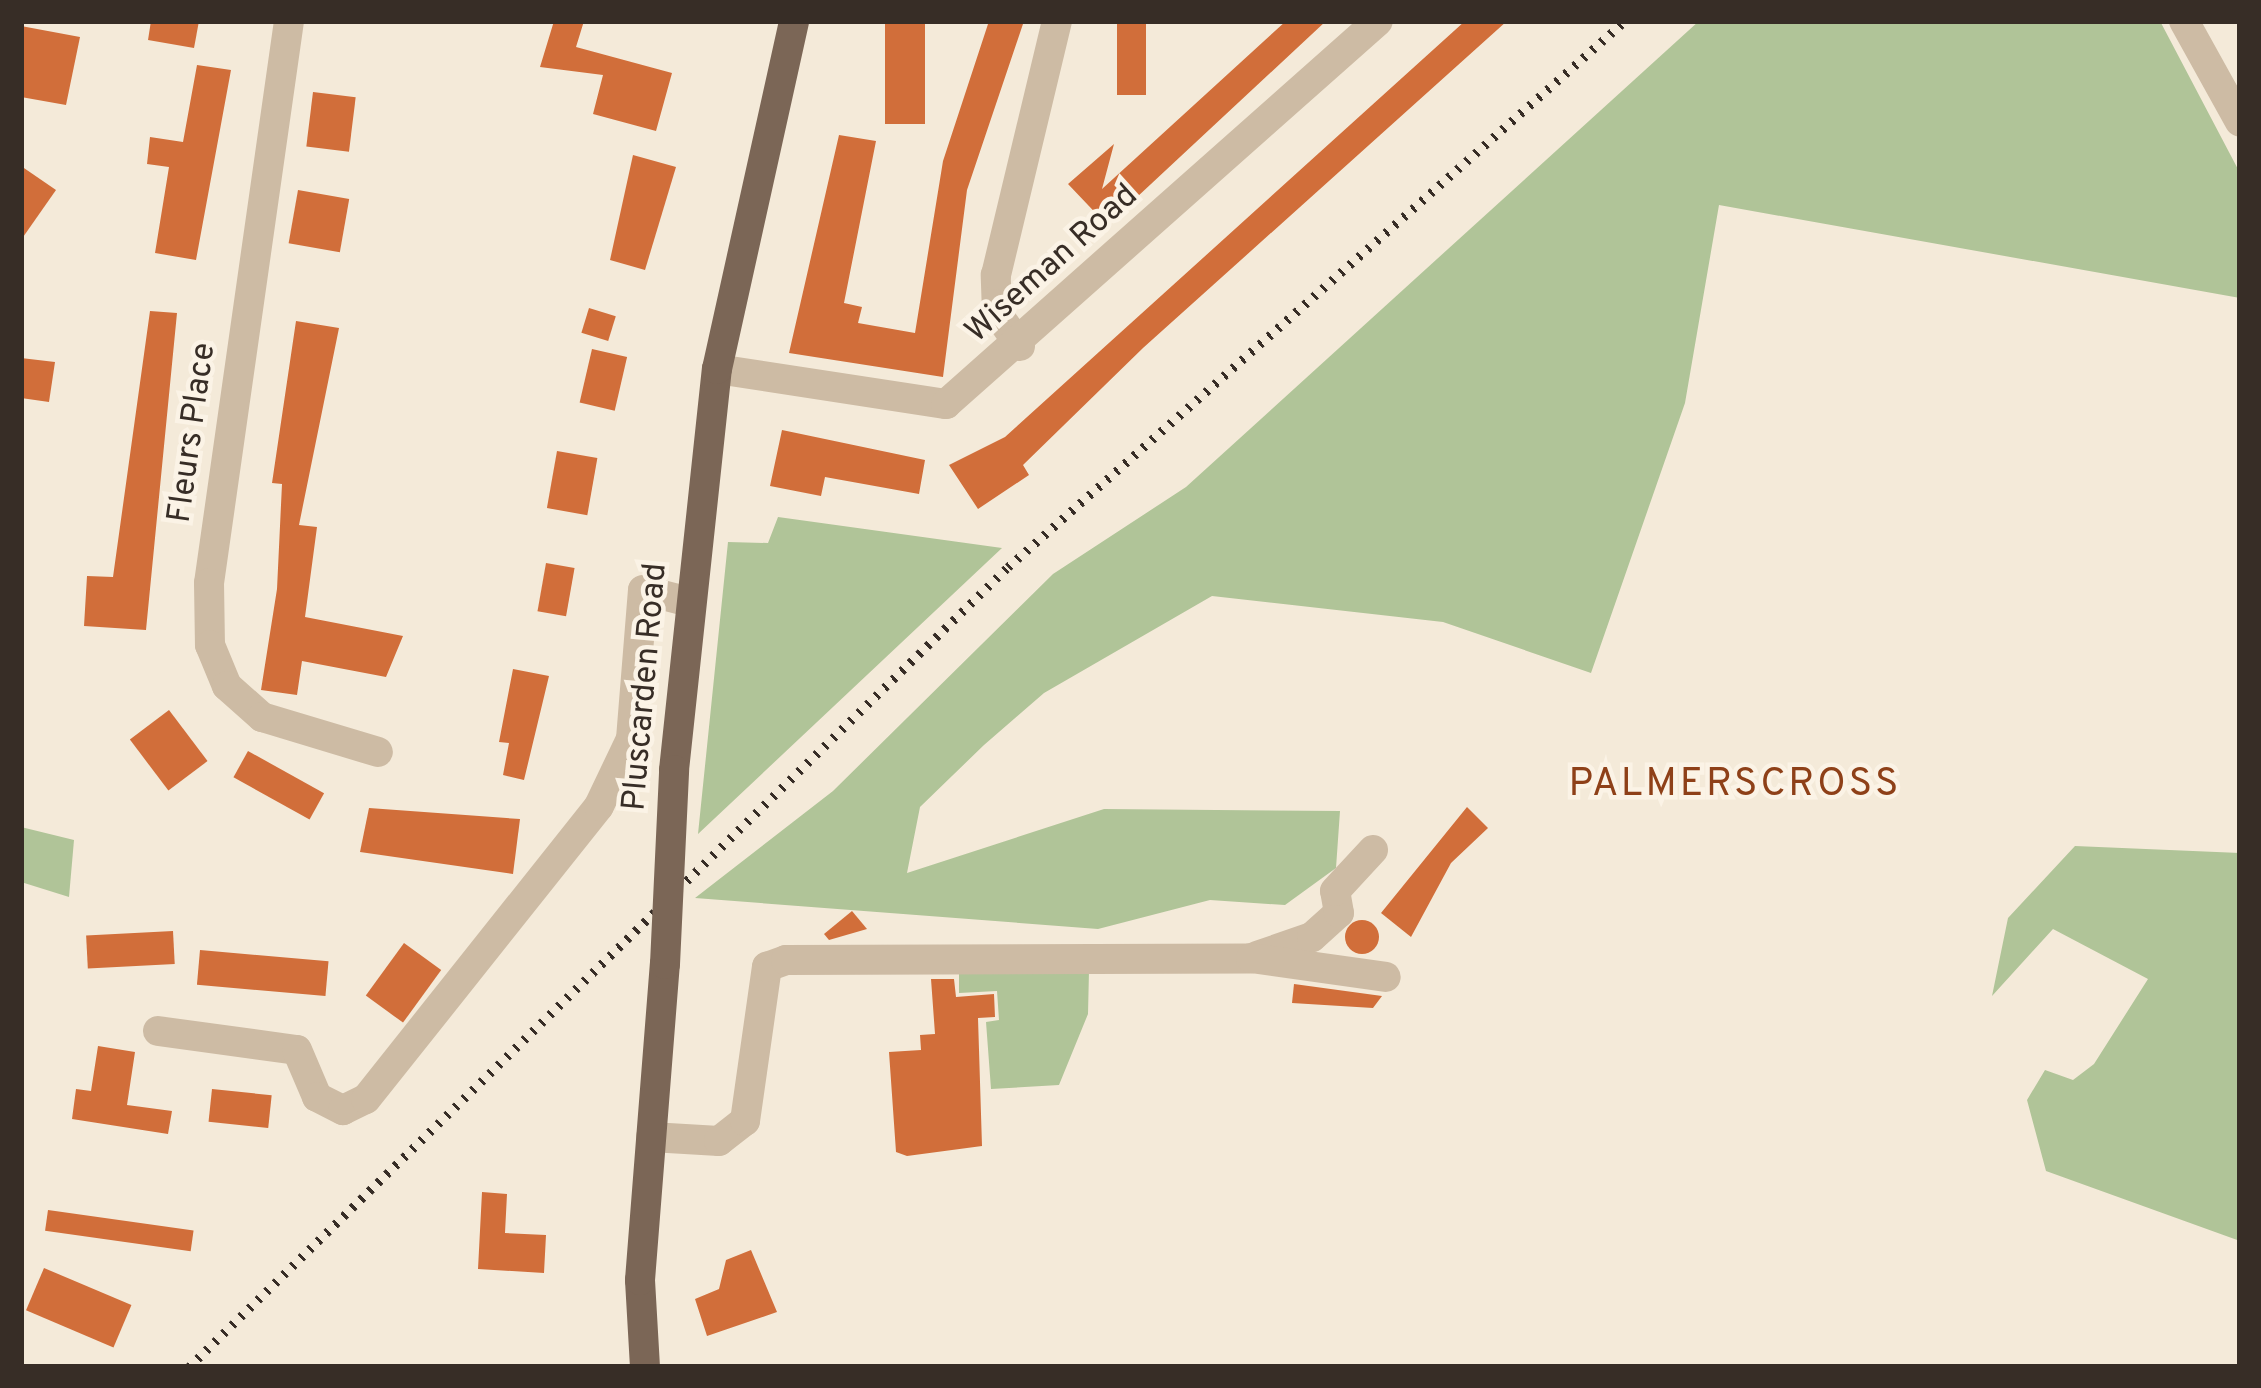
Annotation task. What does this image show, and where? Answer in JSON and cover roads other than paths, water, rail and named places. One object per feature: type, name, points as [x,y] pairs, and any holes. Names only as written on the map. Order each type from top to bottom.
[{"type":"main road","name":"Pluscarden Road","points":[[645,1367],[651,1137],[688,602],[717,369],[794,21]]},
{"type":"street","name":"Fleurs Place","points":[[289,21],[208,583],[210,645],[226,686],[262,717],[378,752]]},
{"type":"street","points":[[1019,346],[997,313],[996,275],[1057,21]]},
{"type":"street","name":"Wiseman Road","points":[[717,369],[946,404],[1019,346],[1378,21]]},
{"type":"street","points":[[2184,21],[2240,122]]},
{"type":"street","points":[[158,1031],[297,1050],[317,1097],[343,1110],[366,1099],[599,806],[632,740],[643,590],[688,602]]},
{"type":"street","points":[[1252,958],[1312,937],[1373,850]]},
{"type":"street","points":[[651,1137],[719,1141],[745,1121],[766,967],[786,960],[1252,958],[1386,977]]},
{"type":"railway","points":[[189,1367],[1008,567],[1625,21]]},
{"type":"district","name":"PALMERSCROSS","points":[[1735,786]]}]
